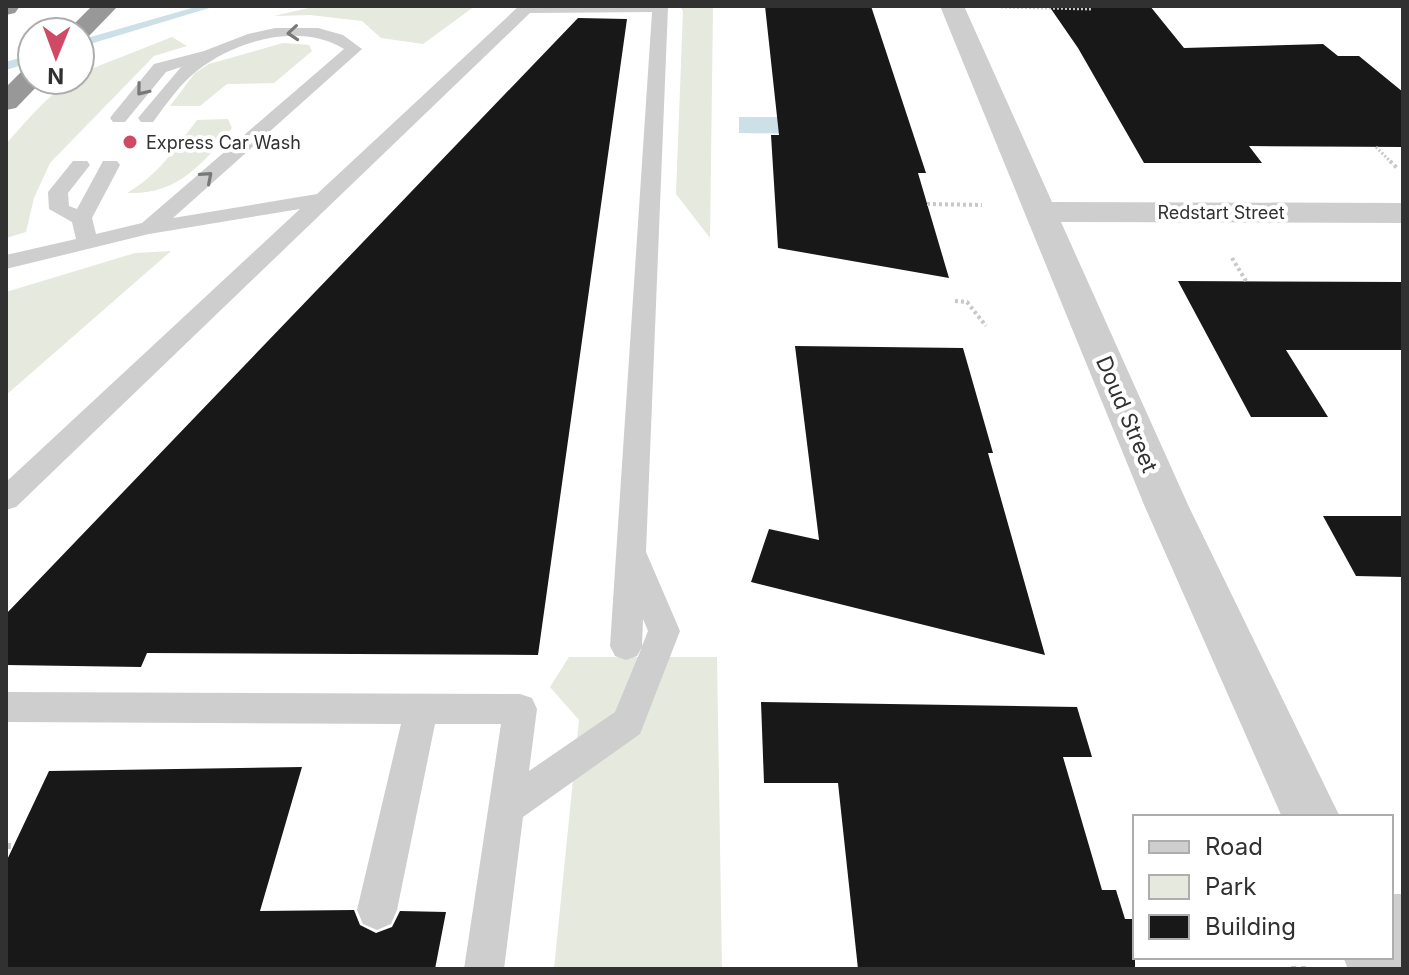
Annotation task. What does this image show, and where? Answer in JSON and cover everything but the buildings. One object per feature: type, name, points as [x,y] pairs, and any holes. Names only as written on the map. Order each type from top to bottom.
[{"type":"street","name":"Doud Street","points":[[952,6],[1167,507],[1310,815]]},
{"type":"street","name":"Redstart Street","points":[[1039,212],[1403,213]]},
{"type":"lane","points":[[6,499],[526,8],[660,7],[626,646]]},
{"type":"lane","points":[[119,118],[160,68],[220,48],[259,37],[306,32],[330,33],[354,49],[149,228]]},
{"type":"lane","points":[[147,118],[193,64],[220,48]]},
{"type":"lane","points":[[80,165],[58,192],[59,209],[81,218]]},
{"type":"lane","points":[[81,218],[94,203],[96,190],[110,165]]},
{"type":"lane","points":[[6,262],[149,228],[323,199]]},
{"type":"lane","points":[[81,218],[88,242]]},
{"type":"lane","points":[[507,807],[628,723],[664,631],[632,551]]},
{"type":"lane","points":[[6,707],[520,709],[484,969]]},
{"type":"lane","points":[[377,910],[421,709]]},
{"type":"path","points":[[952,6],[1092,9]]},
{"type":"path","points":[[1376,147],[1403,173]]},
{"type":"path","points":[[955,301],[967,302],[986,326]]},
{"type":"green space","points":[[317,6],[475,6],[423,44],[381,38],[362,21],[310,15],[274,16]]},
{"type":"green space","points":[[680,6],[713,6],[710,238],[676,194],[683,11]]},
{"type":"green space","points":[[172,37],[187,46],[154,56],[50,163],[34,198],[26,232],[6,238],[6,144],[51,96],[96,96],[96,67]]},
{"type":"green space","points":[[283,43],[309,45],[312,51],[274,83],[227,84],[200,106],[170,106],[195,73],[209,64]]},
{"type":"green space","points":[[228,119],[232,128],[187,175],[160,189],[127,193],[157,169],[197,120]]},
{"type":"green space","points":[[171,251],[6,395],[6,292],[135,253]]},
{"type":"green space","points":[[569,657],[717,657],[722,969],[554,969],[579,720],[550,687]]},
{"type":"shaded area","points":[[739,117],[800,117],[802,134],[739,133]]},
{"type":"waterway","points":[[96,39],[211,6]]},
{"type":"waterway","points":[[6,66],[16,63]]},
{"type":"place","name":"Express Car Wash","points":[[130,142]]}]
